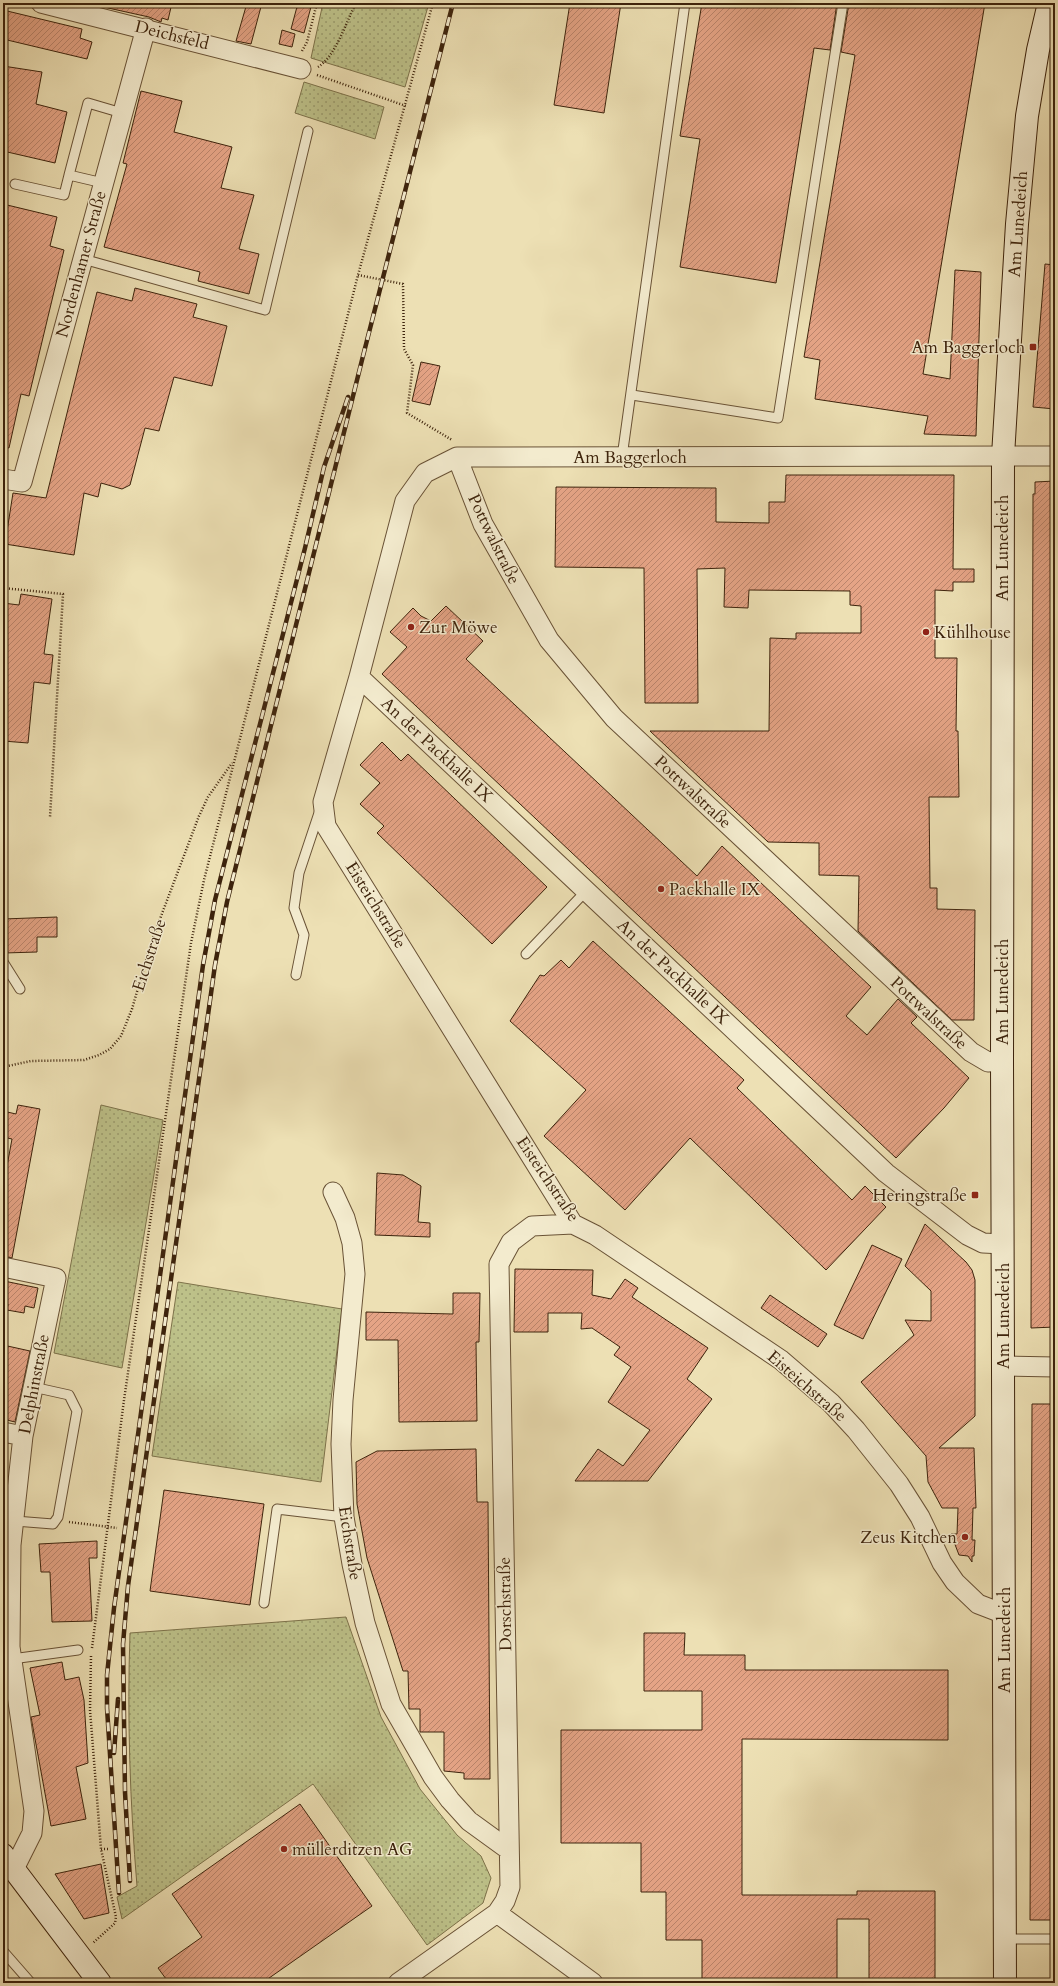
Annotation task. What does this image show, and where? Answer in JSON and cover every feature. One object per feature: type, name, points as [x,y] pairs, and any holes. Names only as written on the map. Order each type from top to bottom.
[{"type":"street","name":"Deichsfeld","points":[[41,3],[83,8],[146,28],[294,66]]},
{"type":"street","name":"Am Lunedeich","points":[[1005,1983],[1002,1061],[1003,456],[1017,224],[1027,116],[1038,50],[1049,3]]},
{"type":"street","name":"Nordenhamer Straße","points":[[3,479],[22,482],[146,28]]},
{"type":"street","name":"Am Baggerloch","points":[[359,677],[405,501],[426,474],[457,457],[1055,456]]},
{"type":"street","name":"Pottwalstraße","points":[[457,457],[483,524],[545,633],[614,718],[971,1052],[988,1062],[1002,1061]]},
{"type":"street","name":"Eisteichstraße","points":[[359,677],[323,802],[326,826],[573,1224],[595,1235],[781,1360],[831,1403],[861,1435],[899,1484],[920,1517],[942,1563],[955,1582],[978,1604],[1004,1614]]},
{"type":"street","name":"An der Packhalle IX","points":[[359,677],[886,1173],[967,1235],[983,1243],[1003,1244]]},
{"type":"street","name":"Eichstraße","points":[[333,1192],[344,1218],[352,1243],[355,1274],[341,1437],[344,1517],[352,1564],[365,1623],[391,1704],[433,1777],[469,1822],[509,1850]]},
{"type":"street","name":"Dorschstraße","points":[[398,1983],[497,1913],[505,1901],[510,1887],[499,1264],[511,1242],[532,1226],[573,1224]]},
{"type":"street","name":"Delphinstraße","points":[[3,1268],[56,1278],[23,1436],[14,1520],[8,1651],[34,1811],[32,1834],[9,1862]]},
{"type":"street","points":[[1003,1366],[1055,1367]]},
{"type":"street","points":[[3,1432],[23,1436]]},
{"type":"street","points":[[9,1862],[100,1983]]},
{"type":"street","points":[[497,1913],[593,1983]]},
{"type":"lane","points":[[622,457],[632,395],[685,3]]},
{"type":"lane","points":[[632,395],[778,418],[843,3]]},
{"type":"lane","points":[[15,184],[64,196],[88,103],[122,113]]},
{"type":"lane","points":[[83,259],[265,310],[308,131]]},
{"type":"lane","points":[[69,175],[103,183]]},
{"type":"lane","points":[[296,975],[304,935],[294,908],[299,873],[323,802]]},
{"type":"lane","points":[[526,954],[587,890]]},
{"type":"lane","points":[[3,962],[20,989]]},
{"type":"lane","points":[[14,1520],[53,1524],[56,1521],[58,1517],[77,1411],[69,1395],[33,1387]]},
{"type":"lane","points":[[264,1603],[277,1509],[344,1517]]},
{"type":"lane","points":[[8,1651],[78,1650]]},
{"type":"lane","points":[[1006,1939],[1055,1939]]},
{"type":"lane","points":[[3,1951],[31,1983]]},
{"type":"path","points":[[294,66],[307,42],[317,3]]},
{"type":"path","points":[[294,66],[316,68],[323,64],[332,52],[356,3]]},
{"type":"path","points":[[78,1955],[115,1923],[116,1917],[101,1850],[90,1718],[90,1658],[126,1392],[191,943],[204,880],[358,275],[406,106],[433,3]]},
{"type":"path","points":[[294,66],[406,106]]},
{"type":"path","points":[[358,275],[403,284],[404,349],[413,365],[407,414],[452,440],[457,457]]},
{"type":"path","points":[[3,588],[63,594],[50,817]]},
{"type":"path","name":"Eichstraße","points":[[3,1067],[31,1061],[84,1060],[99,1055],[110,1049],[121,1036],[132,1009],[152,940],[199,816],[208,797],[234,761]]},
{"type":"path","points":[[56,1521],[117,1528]]},
{"type":"path","points":[[101,1850],[110,1849]]},
{"type":"green space","points":[[323,3],[429,3],[405,87],[311,58]]},
{"type":"green space","points":[[304,82],[384,107],[375,139],[295,113]]},
{"type":"green space","points":[[101,1105],[163,1120],[122,1368],[54,1353]]},
{"type":"green space","points":[[178,1282],[342,1309],[321,1482],[152,1456]]},
{"type":"green space","points":[[346,1617],[381,1717],[420,1789],[457,1835],[481,1856],[491,1878],[483,1903],[427,1945],[313,1784],[122,1919],[117,1897],[137,1886],[130,1760],[130,1633]]},
{"type":"building","points":[[99,3],[172,3],[168,20],[162,18],[161,22],[149,17],[99,6]]},
{"type":"building","points":[[247,3],[262,3],[251,44],[236,41]]},
{"type":"building","points":[[298,3],[312,3],[304,33],[291,29]]},
{"type":"building","points":[[570,3],[621,3],[604,113],[554,105]]},
{"type":"building","points":[[702,3],[837,3],[830,50],[814,48],[776,283],[680,267],[700,139],[680,136]]},
{"type":"building","points":[[849,3],[985,3],[923,374],[950,379],[955,270],[981,272],[976,436],[924,434],[928,416],[815,399],[820,360],[804,357],[855,55],[841,52]]},
{"type":"building","points":[[3,10],[82,29],[80,38],[92,42],[87,59],[3,39]]},
{"type":"building","points":[[282,30],[295,34],[292,47],[279,44]]},
{"type":"building","points":[[3,66],[42,72],[36,104],[67,112],[55,163],[3,151]]},
{"type":"building","points":[[141,91],[182,101],[174,132],[232,147],[221,188],[254,195],[239,249],[259,254],[249,294],[198,281],[200,272],[104,247],[127,164],[123,163]]},
{"type":"building","points":[[3,204],[57,217],[50,246],[64,250],[29,396],[21,394],[9,448],[3,447]]},
{"type":"building","points":[[1045,264],[1055,265],[1055,409],[1033,407]]},
{"type":"building","points":[[135,288],[197,304],[193,317],[227,326],[212,386],[174,377],[159,431],[145,428],[130,485],[122,489],[101,483],[98,497],[84,493],[74,555],[5,544],[13,493],[46,498],[97,292],[132,301]]},
{"type":"building","points":[[421,362],[440,366],[430,405],[412,401]]},
{"type":"building","points":[[786,475],[954,475],[953,569],[974,569],[974,582],[953,582],[953,591],[935,590],[935,658],[957,658],[956,731],[958,731],[959,797],[929,797],[930,888],[937,888],[937,909],[975,910],[974,1020],[952,1020],[858,931],[859,876],[819,875],[819,843],[768,842],[650,731],[769,731],[770,638],[796,639],[796,633],[861,633],[861,606],[850,605],[850,591],[749,590],[748,608],[724,607],[725,568],[697,569],[698,703],[645,703],[644,568],[555,567],[556,487],[716,488],[716,522],[769,523],[769,502],[785,502]]},
{"type":"building","points":[[1055,481],[1055,1327],[1031,1328],[1033,494],[1035,494],[1035,482]]},
{"type":"building","points":[[21,594],[52,599],[44,654],[53,655],[50,684],[34,682],[28,743],[3,741],[3,603],[19,605]]},
{"type":"building","name":"Packhalle IX","points":[[446,606],[483,641],[466,659],[697,876],[722,846],[871,987],[846,1016],[867,1035],[898,999],[917,1017],[911,1023],[969,1078],[944,1108],[896,1158],[382,674],[407,647],[390,632],[413,608],[421,616],[431,621]]},
{"type":"building","points":[[382,742],[401,761],[408,754],[547,887],[492,944],[377,833],[384,826],[360,804],[380,783],[360,765]]},
{"type":"building","points":[[57,917],[57,937],[37,937],[37,952],[4,953],[3,919]]},
{"type":"building","points":[[593,941],[744,1080],[737,1088],[852,1200],[865,1186],[886,1207],[826,1270],[690,1138],[625,1210],[544,1136],[586,1090],[510,1021],[540,975],[544,976],[561,960],[569,968]]},
{"type":"building","points":[[18,1105],[40,1109],[12,1258],[3,1256],[3,1165],[7,1166],[12,1139],[3,1137],[3,1111],[16,1114]]},
{"type":"building","points":[[377,1173],[403,1175],[421,1186],[418,1222],[430,1223],[430,1237],[375,1235]]},
{"type":"building","points":[[925,1224],[966,1262],[972,1270],[975,1280],[975,1416],[939,1448],[974,1448],[976,1508],[973,1508],[972,1540],[975,1540],[972,1562],[968,1556],[959,1555],[951,1534],[957,1534],[958,1508],[942,1508],[928,1482],[926,1456],[861,1382],[914,1335],[905,1320],[931,1321],[931,1291],[905,1266]]},
{"type":"building","points":[[872,1245],[902,1259],[863,1339],[834,1325]]},
{"type":"building","points":[[515,1269],[593,1270],[592,1295],[611,1299],[625,1279],[638,1288],[632,1297],[708,1348],[687,1379],[712,1399],[648,1481],[575,1481],[598,1449],[623,1466],[650,1430],[608,1402],[631,1367],[614,1355],[620,1347],[592,1328],[581,1329],[582,1313],[548,1313],[548,1332],[514,1332]]},
{"type":"building","points":[[4,1281],[38,1288],[34,1308],[25,1306],[24,1313],[7,1310],[8,1304],[3,1303]]},
{"type":"building","points":[[453,1293],[480,1293],[479,1342],[476,1342],[477,1421],[399,1422],[398,1340],[366,1340],[366,1312],[453,1314]]},
{"type":"building","points":[[770,1295],[827,1334],[818,1347],[761,1308]]},
{"type":"building","points":[[3,1345],[30,1351],[15,1422],[3,1419]]},
{"type":"building","points":[[1032,1404],[1055,1404],[1055,1920],[1030,1920]]},
{"type":"building","points":[[476,1449],[477,1502],[488,1502],[490,1779],[464,1779],[464,1773],[444,1771],[444,1732],[420,1732],[420,1709],[409,1709],[408,1671],[403,1671],[367,1558],[357,1504],[356,1462],[377,1451]]},
{"type":"building","points":[[164,1490],[264,1504],[250,1605],[150,1591]]},
{"type":"building","points":[[97,1541],[97,1558],[89,1558],[92,1621],[52,1622],[50,1572],[41,1572],[39,1544]]},
{"type":"building","points":[[644,1633],[685,1633],[684,1655],[745,1655],[745,1670],[948,1670],[948,1740],[742,1739],[742,1895],[857,1895],[857,1891],[935,1891],[935,1983],[869,1983],[869,1919],[837,1919],[837,1983],[702,1983],[702,1940],[666,1940],[666,1892],[641,1892],[641,1843],[561,1843],[561,1730],[702,1730],[702,1691],[644,1691]]},
{"type":"building","points":[[62,1662],[65,1680],[79,1677],[84,1700],[88,1763],[76,1767],[86,1819],[51,1826],[31,1717],[40,1715],[30,1668]]},
{"type":"building","name":"müllerditzen AG","points":[[300,1804],[372,1906],[262,1983],[169,1983],[158,1968],[202,1937],[172,1894]]},
{"type":"building","points":[[101,1864],[109,1913],[84,1919],[55,1874]]},
{"type":"railway","points":[[130,1881],[125,1792],[123,1644],[128,1586],[215,965],[227,902],[362,360],[453,3]]},
{"type":"railway","points":[[119,1893],[107,1708],[107,1675],[114,1608],[203,965],[215,900],[305,548],[324,467],[348,397]]},
{"type":"railway","points":[[114,1753],[118,1699]]},
{"type":"place","name":"Am Baggerloch","points":[[1033,347]]},
{"type":"place","name":"Zur Möwe","points":[[411,627]]},
{"type":"place","name":"Kühlhouse","points":[[926,632]]},
{"type":"place","name":"Packhalle IX","points":[[661,889]]},
{"type":"place","name":"Heringstraße","points":[[975,1195]]},
{"type":"place","name":"Zeus Kitchen","points":[[965,1537]]},
{"type":"place","name":"müllerditzen AG","points":[[284,1849]]}]
